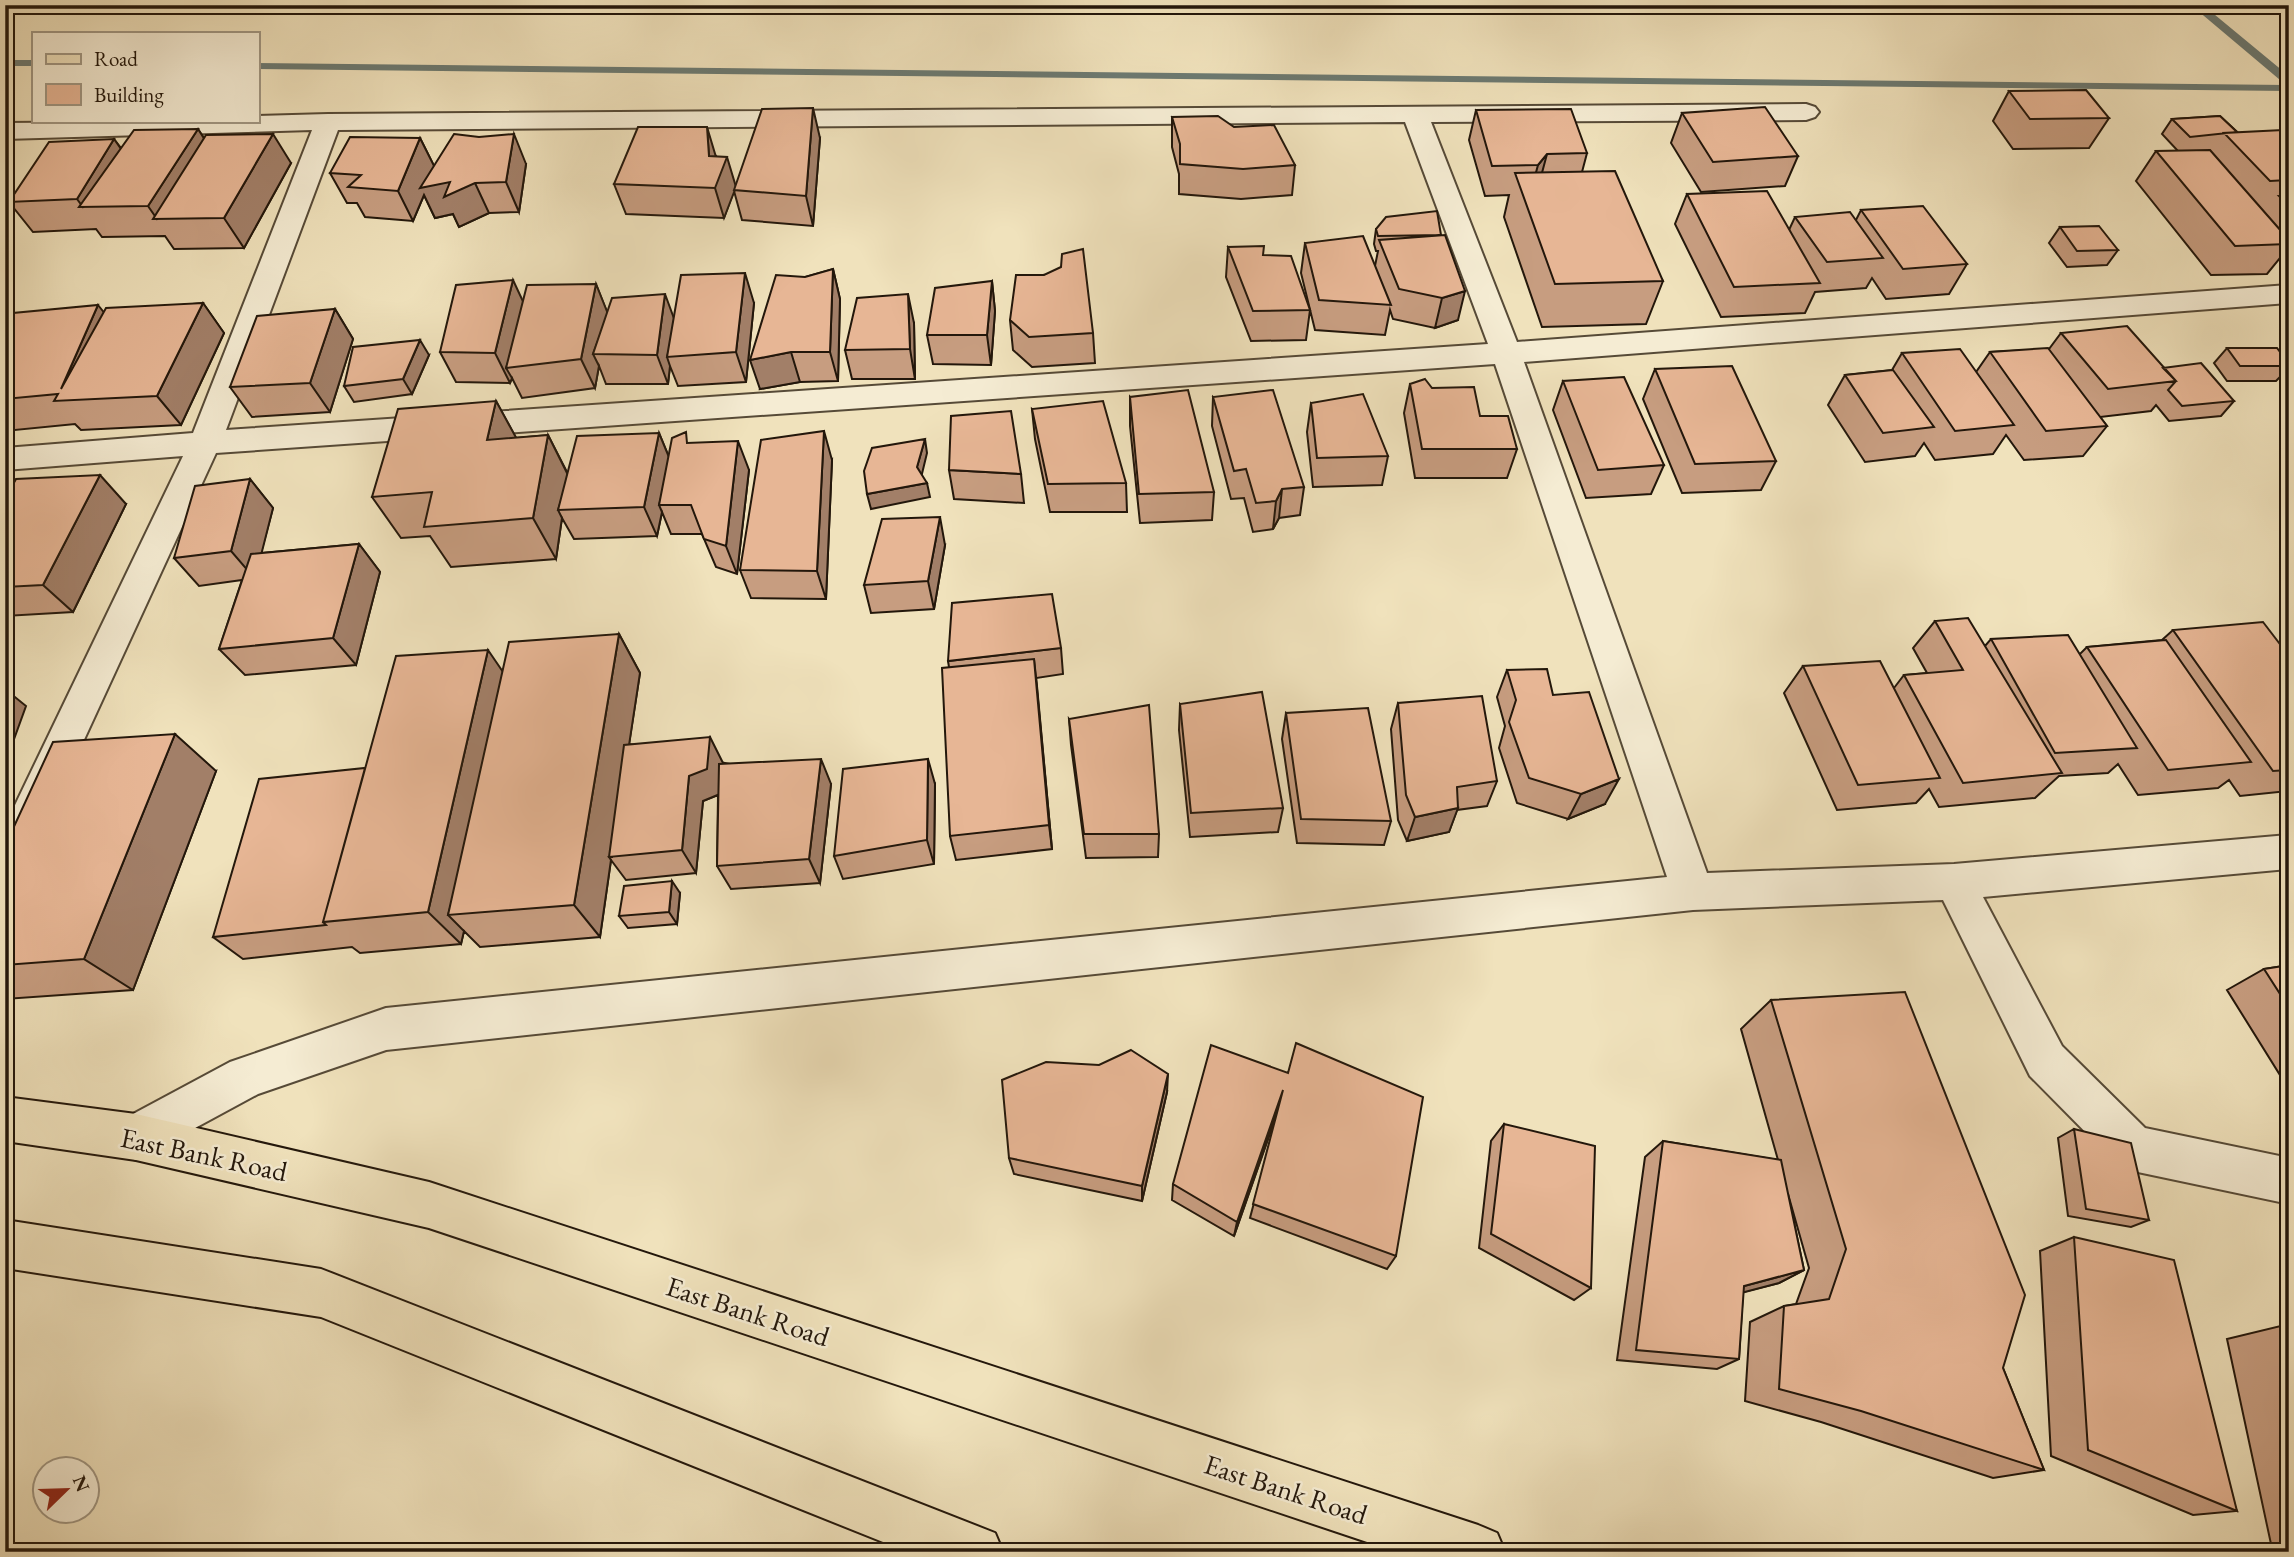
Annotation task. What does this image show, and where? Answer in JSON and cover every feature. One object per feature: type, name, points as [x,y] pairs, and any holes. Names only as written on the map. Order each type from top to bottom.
[{"type":"main road","name":"East Bank Road","points":[[5,1119],[136,1137],[429,1205],[1478,1552]]},
{"type":"main road","points":[[5,1244],[321,1293],[976,1552]]},
{"type":"street","points":[[5,131],[328,122],[1806,112]]},
{"type":"street","points":[[1415,114],[1506,353],[1693,892]]},
{"type":"street","points":[[5,869],[205,443],[328,122]]},
{"type":"street","points":[[5,459],[1506,353],[2289,294]]},
{"type":"street","points":[[136,1137],[246,1077],[386,1029],[1693,892],[1954,882],[2289,852]]},
{"type":"street","points":[[1954,882],[2046,1061],[2133,1148],[2289,1181]]},
{"type":"building","points":[[2086,90],[2109,118],[2030,119],[2009,91]]},
{"type":"building","points":[[1765,107],[1798,156],[1713,162],[1682,113]]},
{"type":"building","points":[[813,108],[806,196],[734,190],[762,109]]},
{"type":"building","points":[[1571,109],[1587,153],[1547,154],[1538,165],[1492,166],[1476,110]]},
{"type":"building","points":[[1218,116],[1234,127],[1274,125],[1295,165],[1243,169],[1180,164],[1180,144],[1172,117]]},
{"type":"building","points":[[2220,116],[2237,132],[2190,137],[2172,119]]},
{"type":"building","points":[[638,127],[707,127],[709,156],[727,157],[715,188],[614,184]]},
{"type":"building","points":[[198,129],[148,206],[79,207],[134,130]]},
{"type":"building","points":[[2283,130],[2289,136],[2289,180],[2270,181],[2224,133]]},
{"type":"building","points":[[273,134],[224,218],[153,219],[206,135]]},
{"type":"building","points":[[454,134],[479,137],[514,134],[506,182],[475,183],[444,197],[450,182],[420,188]]},
{"type":"building","points":[[350,137],[420,138],[398,191],[348,187],[361,175],[330,173]]},
{"type":"building","points":[[114,139],[77,199],[9,202],[49,142]]},
{"type":"building","points":[[2210,150],[2289,240],[2289,244],[2235,246],[2156,151]]},
{"type":"building","points":[[1615,171],[1663,281],[1555,284],[1515,173]]},
{"type":"building","points":[[1767,191],[1820,283],[1734,287],[1687,194]]},
{"type":"building","points":[[2289,195],[2289,205],[2279,196]]},
{"type":"building","points":[[1923,206],[1967,264],[1903,269],[1861,210]]},
{"type":"building","points":[[1437,211],[1441,235],[1378,236],[1376,229],[1386,217]]},
{"type":"building","points":[[1850,212],[1883,258],[1827,262],[1795,217]]},
{"type":"building","points":[[2099,226],[2118,250],[2077,251],[2060,227]]},
{"type":"building","points":[[1445,235],[1465,291],[1442,298],[1399,289],[1379,240]]},
{"type":"building","points":[[1363,236],[1391,305],[1319,300],[1305,243]]},
{"type":"building","points":[[1264,246],[1263,255],[1291,256],[1310,310],[1253,311],[1228,247]]},
{"type":"building","points":[[1083,249],[1093,333],[1029,337],[1010,320],[1016,275],[1044,275],[1061,267],[1062,254]]},
{"type":"building","points":[[833,269],[830,352],[791,352],[750,360],[776,275],[805,277]]},
{"type":"building","points":[[745,273],[736,352],[667,357],[681,275]]},
{"type":"building","points":[[513,280],[495,353],[440,352],[456,285]]},
{"type":"building","points":[[992,281],[987,335],[927,335],[935,288]]},
{"type":"building","points":[[596,284],[581,359],[506,368],[527,285]]},
{"type":"building","points":[[665,294],[657,355],[593,354],[612,298]]},
{"type":"building","points":[[908,294],[910,349],[845,350],[857,298]]},
{"type":"building","points":[[203,303],[157,396],[54,401],[58,394],[5,399],[5,329],[13,313],[98,305],[61,389],[106,308]]},
{"type":"building","points":[[335,309],[310,383],[230,387],[257,316]]},
{"type":"building","points":[[2127,326],[2176,381],[2108,389],[2061,333]]},
{"type":"building","points":[[420,340],[403,379],[344,386],[353,347]]},
{"type":"building","points":[[2048,348],[2107,426],[2046,431],[1990,352]]},
{"type":"building","points":[[2227,348],[2277,348],[2289,366],[2240,366]]},
{"type":"building","points":[[1960,349],[2014,425],[1955,431],[1902,353]]},
{"type":"building","points":[[2201,363],[2234,401],[2182,406],[2168,390],[2176,381],[2163,368]]},
{"type":"building","points":[[1732,366],[1776,461],[1695,464],[1655,369]]},
{"type":"building","points":[[1893,370],[1934,427],[1883,433],[1845,375]]},
{"type":"building","points":[[1624,377],[1664,465],[1598,470],[1563,381]]},
{"type":"building","points":[[1425,379],[1432,388],[1474,387],[1480,416],[1508,416],[1517,449],[1422,449],[1410,384]]},
{"type":"building","points":[[1188,390],[1214,492],[1139,494],[1130,397]]},
{"type":"building","points":[[1273,390],[1304,487],[1282,489],[1276,501],[1256,503],[1246,469],[1234,471],[1213,397]]},
{"type":"building","points":[[1363,394],[1388,456],[1317,458],[1311,403]]},
{"type":"building","points":[[496,401],[487,440],[548,435],[533,518],[424,527],[432,492],[372,497],[398,409]]},
{"type":"building","points":[[1103,401],[1126,483],[1048,484],[1032,409]]},
{"type":"building","points":[[1011,411],[1021,474],[949,470],[951,416]]},
{"type":"building","points":[[824,431],[817,571],[740,570],[761,440]]},
{"type":"building","points":[[686,432],[687,443],[738,441],[726,546],[704,539],[691,505],[659,505],[672,438]]},
{"type":"building","points":[[659,433],[644,507],[558,510],[577,436]]},
{"type":"building","points":[[925,439],[917,467],[927,483],[867,494],[864,471],[872,448]]},
{"type":"building","points":[[100,475],[43,585],[5,587],[5,499],[16,479]]},
{"type":"building","points":[[250,479],[231,551],[174,558],[195,486]]},
{"type":"building","points":[[940,517],[928,581],[864,585],[882,519]]},
{"type":"building","points":[[359,544],[333,638],[219,649],[251,554]]},
{"type":"building","points":[[1052,594],[1061,648],[948,661],[952,603]]},
{"type":"building","points":[[1968,618],[2062,773],[1963,783],[1904,675],[1963,670],[1935,621]]},
{"type":"building","points":[[2263,622],[2289,656],[2289,770],[2273,771],[2173,630]]},
{"type":"building","points":[[619,634],[574,905],[448,915],[509,642]]},
{"type":"building","points":[[2068,635],[2137,748],[2055,753],[1991,639]]},
{"type":"building","points":[[2166,640],[2251,762],[2168,770],[2087,647]]},
{"type":"building","points":[[488,650],[428,912],[323,922],[396,656]]},
{"type":"building","points":[[1034,659],[1049,825],[950,836],[942,668]]},
{"type":"building","points":[[1880,661],[1940,778],[1858,785],[1803,666]]},
{"type":"building","points":[[1547,669],[1553,695],[1589,692],[1619,779],[1581,794],[1529,778],[1509,722],[1516,700],[1507,670]]},
{"type":"building","points":[[1262,692],[1283,808],[1191,813],[1180,704]]},
{"type":"building","points":[[1482,696],[1497,781],[1457,787],[1458,808],[1415,817],[1406,795],[1398,703]]},
{"type":"building","points":[[1149,705],[1159,834],[1084,834],[1069,719]]},
{"type":"building","points":[[1368,708],[1391,821],[1301,819],[1286,713]]},
{"type":"building","points":[[175,734],[84,959],[5,965],[5,846],[53,742]]},
{"type":"building","points":[[710,737],[707,769],[689,776],[682,850],[609,857],[624,745]]},
{"type":"building","points":[[821,759],[809,859],[717,866],[719,764]]},
{"type":"building","points":[[928,759],[927,840],[834,856],[843,769]]},
{"type":"building","points":[[365,768],[323,922],[326,925],[213,937],[259,779]]},
{"type":"building","points":[[672,881],[669,912],[619,916],[624,886]]},
{"type":"building","points":[[2289,965],[2289,1008],[2264,969]]},
{"type":"building","points":[[1905,992],[2025,1295],[2003,1368],[2044,1470],[1861,1411],[1779,1389],[1784,1306],[1829,1299],[1846,1249],[1771,1000]]},
{"type":"building","points":[[1296,1043],[1423,1097],[1396,1256],[1253,1204],[1283,1090],[1237,1222],[1173,1184],[1211,1045],[1288,1073]]},
{"type":"building","points":[[1131,1050],[1168,1074],[1142,1186],[1009,1158],[1002,1080],[1046,1062],[1099,1065]]},
{"type":"building","points":[[1504,1124],[1595,1146],[1591,1288],[1491,1234]]},
{"type":"building","points":[[2074,1129],[2131,1143],[2149,1220],[2086,1209]]},
{"type":"building","points":[[1663,1141],[1781,1160],[1804,1270],[1744,1286],[1739,1359],[1636,1350]]},
{"type":"building","points":[[2074,1237],[2174,1260],[2237,1511],[2088,1450]]},
{"type":"waterway","points":[[2196,5],[2289,82]]},
{"type":"waterway","points":[[5,63],[32,63]]},
{"type":"waterway","points":[[259,66],[2289,88]]}]
